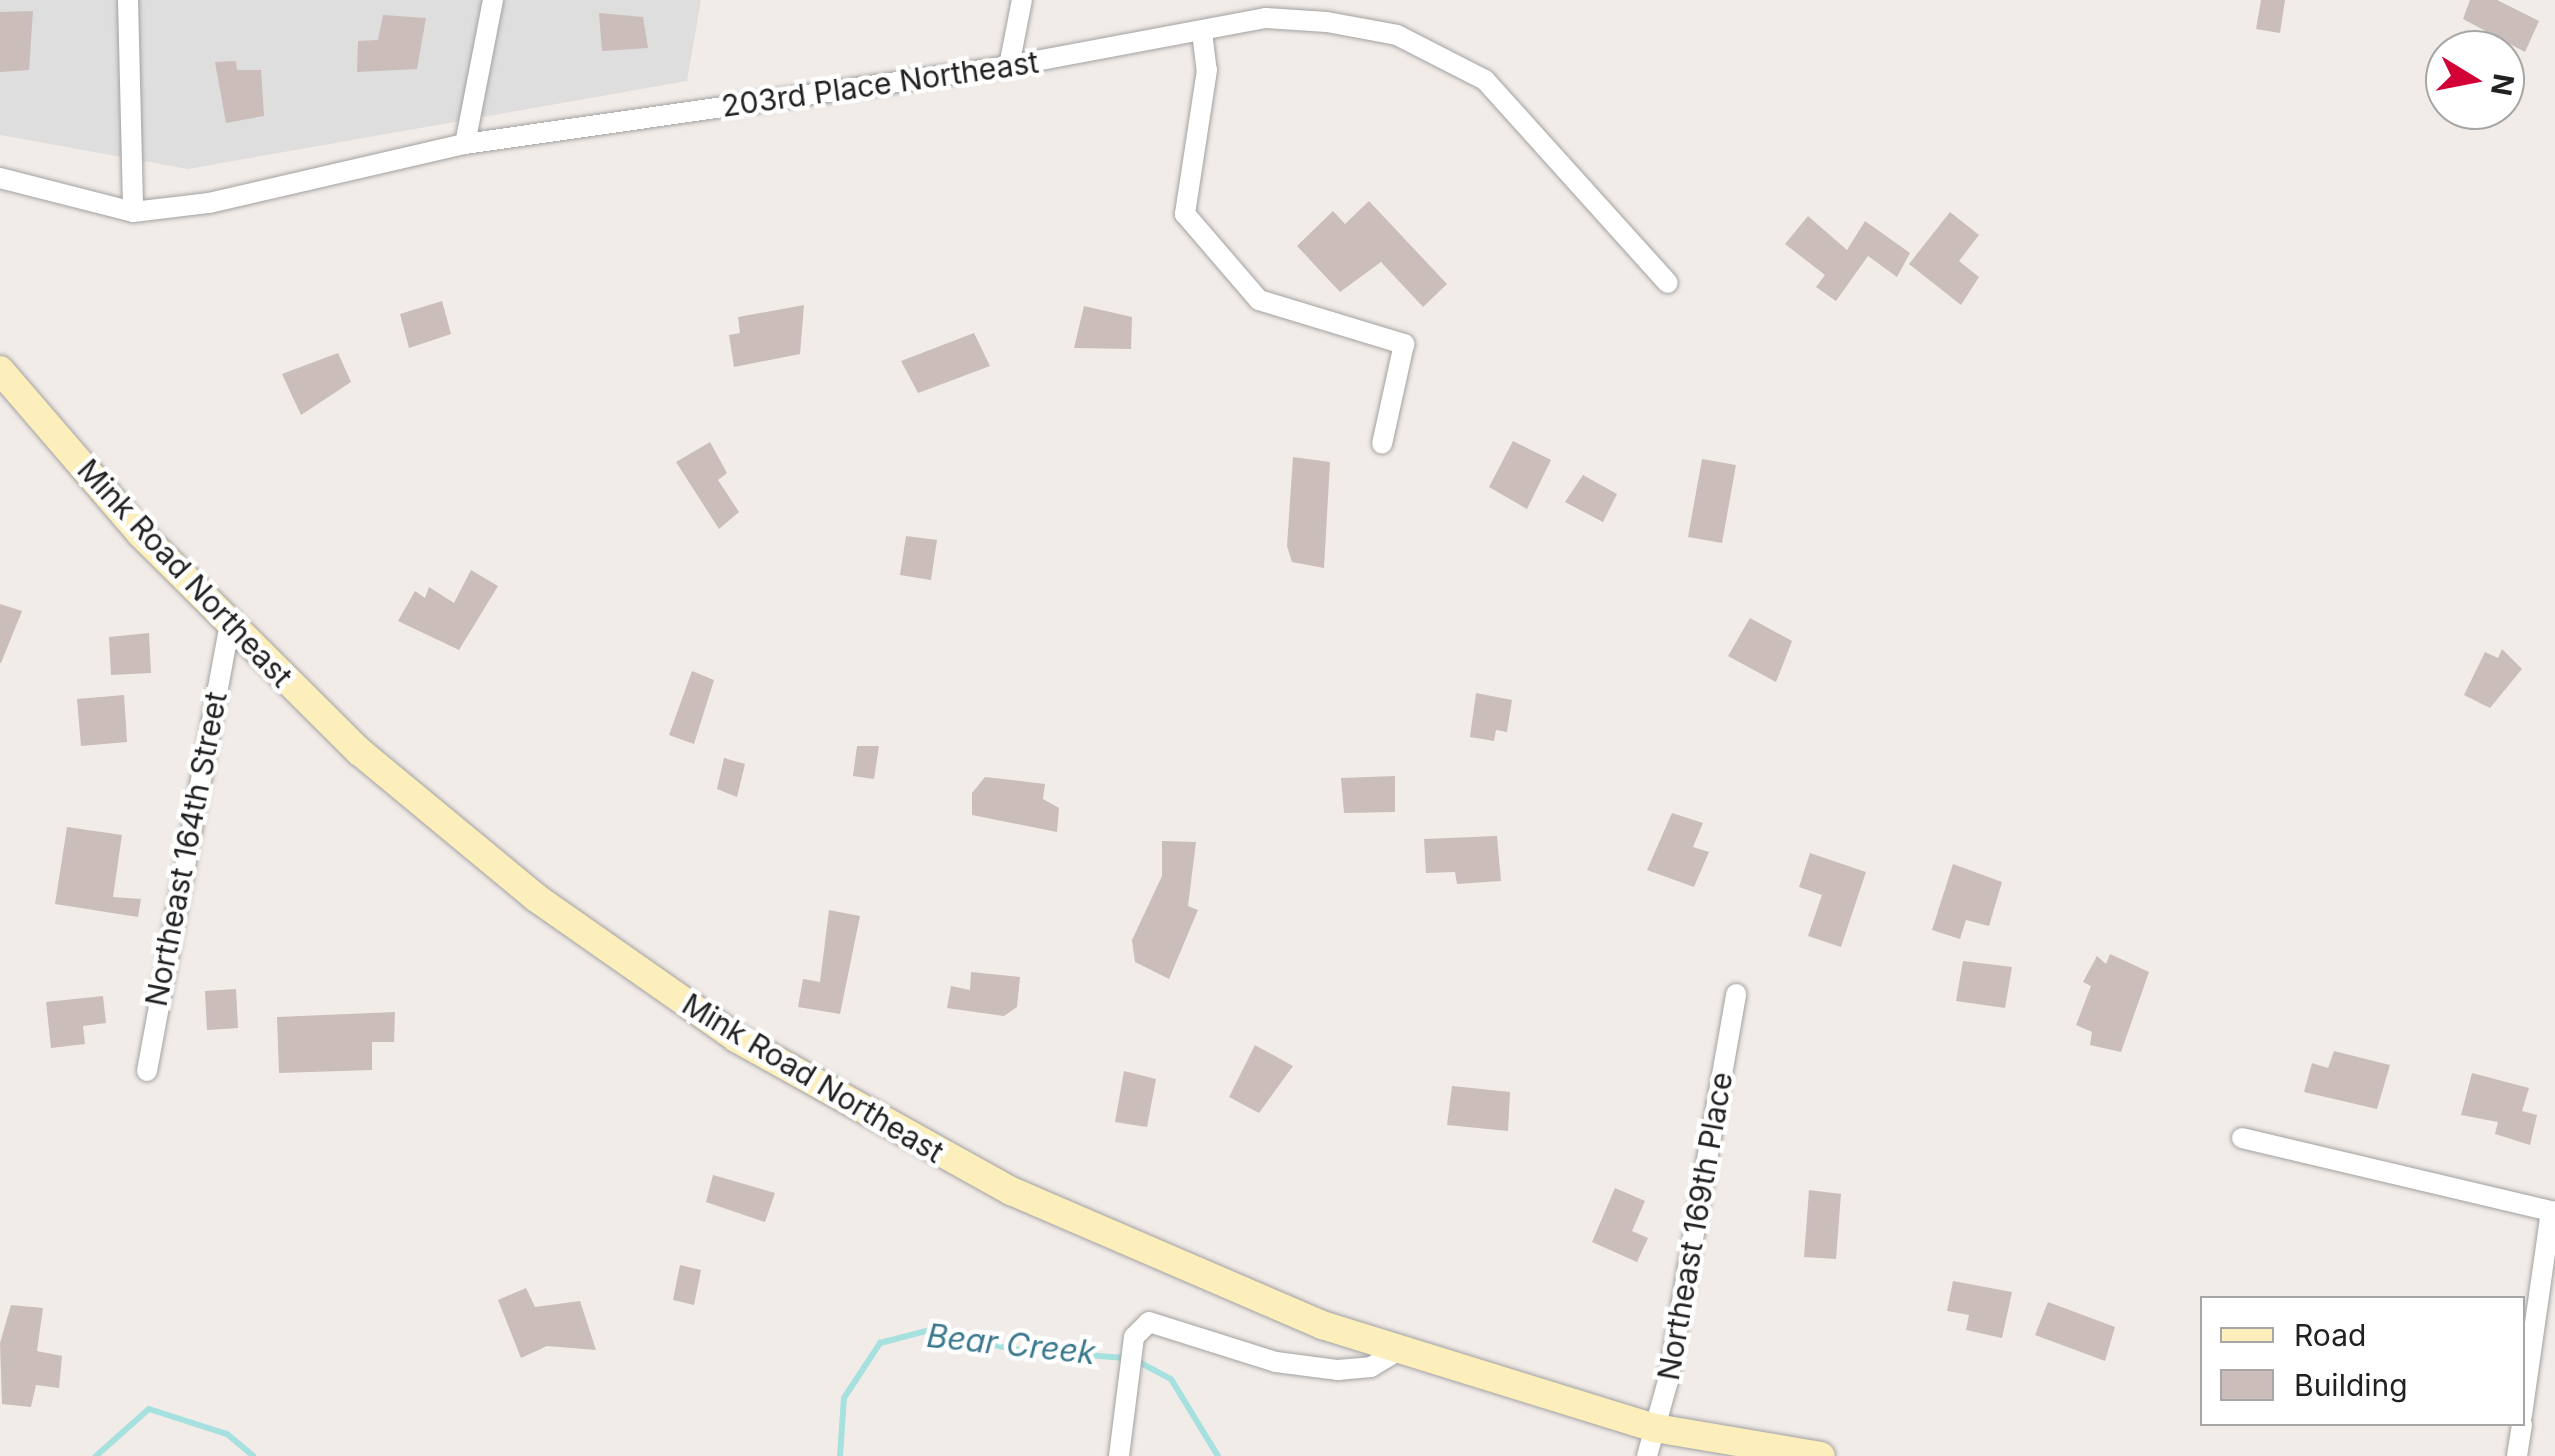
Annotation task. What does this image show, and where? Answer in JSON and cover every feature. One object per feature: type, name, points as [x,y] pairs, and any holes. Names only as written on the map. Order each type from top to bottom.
[{"type":"street","points":[[128,0],[133,212]]},
{"type":"street","points":[[466,144],[493,0]]},
{"type":"street","points":[[1009,66],[1022,0]]},
{"type":"street","name":"203rd Place Northeast","points":[[0,178],[133,212],[327,180],[466,144],[1009,66],[1266,18],[1328,22],[1449,56],[1486,80],[1668,282]]},
{"type":"street","points":[[1202,32],[1207,70],[1185,214],[1259,300],[1404,344],[1382,444]]},
{"type":"street","name":"Mink Road Northeast","points":[[0,370],[229,627],[426,808],[736,1038],[1045,1207],[1398,1352],[1656,1428],[1821,1456]]},
{"type":"street","name":"Northeast 164th Street","points":[[147,1072],[229,627]]},
{"type":"street","name":"Northeast 169th Place","points":[[1646,1456],[1656,1428],[1736,994]]},
{"type":"street","points":[[2242,1138],[2551,1211],[2525,1398]]},
{"type":"street","points":[[1119,1456],[1134,1337],[1148,1322],[1276,1362],[1338,1370],[1371,1367],[1398,1352]]},
{"type":"street","points":[[2517,1456],[2521,1426]]},
{"type":"shaded area","points":[[0,0],[701,0],[687,81],[188,169],[0,135]]},
{"type":"building","points":[[2261,0],[2285,0],[2280,33],[2256,29]]},
{"type":"building","points":[[2470,0],[2497,0],[2539,21],[2525,52],[2525,30],[2484,30],[2463,19]]},
{"type":"building","points":[[33,11],[29,70],[0,72],[0,12]]},
{"type":"building","points":[[599,13],[643,17],[648,48],[602,51]]},
{"type":"building","points":[[383,15],[426,18],[417,69],[357,72],[358,41],[378,40]]},
{"type":"building","points":[[236,61],[237,70],[261,70],[264,116],[226,123],[215,62]]},
{"type":"building","points":[[1369,201],[1447,284],[1423,307],[1381,262],[1340,292],[1297,246],[1333,211],[1345,224]]},
{"type":"building","points":[[1950,212],[1979,235],[1959,261],[1979,277],[1961,305],[1909,264]]},
{"type":"building","points":[[1808,216],[1847,250],[1865,221],[1910,253],[1897,277],[1868,256],[1836,301],[1816,287],[1825,275],[1785,244]]},
{"type":"building","points":[[442,301],[451,334],[409,348],[400,314]]},
{"type":"building","points":[[804,305],[800,354],[734,367],[729,335],[740,333],[738,317]]},
{"type":"building","points":[[1084,306],[1132,317],[1131,349],[1074,348]]},
{"type":"building","points":[[974,333],[990,366],[918,393],[901,361]]},
{"type":"building","points":[[338,353],[351,382],[301,415],[282,374]]},
{"type":"building","points":[[1513,441],[1551,460],[1527,509],[1489,487]]},
{"type":"building","points":[[710,442],[727,473],[718,480],[739,512],[719,529],[676,462]]},
{"type":"building","points":[[1293,457],[1330,462],[1324,568],[1292,562],[1287,546]]},
{"type":"building","points":[[1702,459],[1736,465],[1722,543],[1688,537]]},
{"type":"building","points":[[1583,475],[1617,494],[1603,522],[1565,502]]},
{"type":"building","points":[[906,536],[937,540],[931,580],[900,575]]},
{"type":"building","points":[[471,570],[498,586],[459,650],[398,621],[415,591],[425,598],[429,587],[454,603]]},
{"type":"building","points":[[0,604],[22,611],[1,663],[0,663]]},
{"type":"building","points":[[1750,618],[1792,641],[1776,682],[1728,656]]},
{"type":"building","points":[[149,633],[151,673],[111,675],[109,637]]},
{"type":"building","points":[[2502,649],[2522,669],[2490,708],[2464,695],[2485,652],[2498,658]]},
{"type":"building","points":[[692,671],[714,680],[694,744],[669,735]]},
{"type":"building","points":[[1476,693],[1512,700],[1507,732],[1496,730],[1494,741],[1470,737]]},
{"type":"building","points":[[124,695],[127,742],[81,746],[77,699]]},
{"type":"building","points":[[857,746],[879,746],[874,779],[853,776]]},
{"type":"building","points":[[724,758],[745,764],[737,797],[717,789]]},
{"type":"building","points":[[1395,776],[1395,812],[1344,813],[1341,778]]},
{"type":"building","points":[[985,777],[1045,784],[1043,799],[1059,808],[1057,832],[972,815],[972,793]]},
{"type":"building","points":[[1672,813],[1703,823],[1693,847],[1709,852],[1694,887],[1647,870]]},
{"type":"building","points":[[67,827],[122,835],[113,897],[141,899],[138,917],[55,904]]},
{"type":"building","points":[[1497,836],[1501,881],[1457,884],[1455,872],[1426,873],[1424,839]]},
{"type":"building","points":[[1162,841],[1196,842],[1188,906],[1198,910],[1169,979],[1135,962],[1132,940],[1162,876]]},
{"type":"building","points":[[1810,853],[1866,872],[1841,947],[1808,936],[1822,895],[1799,887]]},
{"type":"building","points":[[1953,864],[2002,882],[1989,926],[1966,920],[1960,939],[1932,930]]},
{"type":"building","points":[[829,910],[860,916],[840,1014],[798,1007],[803,979],[820,982]]},
{"type":"building","points":[[2110,954],[2149,972],[2121,1052],[2090,1045],[2092,1032],[2076,1025],[2091,986],[2083,982],[2097,956],[2106,964]]},
{"type":"building","points":[[1963,961],[2012,967],[2005,1008],[1956,1001]]},
{"type":"building","points":[[971,972],[1020,977],[1017,1007],[1004,1016],[947,1008],[951,986],[970,990]]},
{"type":"building","points":[[236,989],[238,1028],[207,1030],[205,991]]},
{"type":"building","points":[[103,996],[106,1023],[83,1026],[85,1044],[51,1048],[46,1002]]},
{"type":"building","points":[[395,1012],[394,1042],[372,1042],[372,1070],[279,1073],[277,1017]]},
{"type":"building","points":[[1255,1045],[1293,1066],[1259,1113],[1229,1097]]},
{"type":"building","points":[[2334,1051],[2390,1065],[2377,1109],[2304,1092],[2312,1063],[2328,1068]]},
{"type":"building","points":[[1124,1071],[1156,1079],[1147,1127],[1115,1122]]},
{"type":"building","points":[[2472,1073],[2529,1088],[2522,1111],[2537,1115],[2530,1145],[2495,1134],[2498,1122],[2461,1115]]},
{"type":"building","points":[[1452,1086],[1510,1092],[1508,1131],[1447,1125]]},
{"type":"building","points":[[713,1175],[775,1193],[765,1222],[706,1202]]},
{"type":"building","points":[[1615,1188],[1645,1201],[1632,1231],[1648,1238],[1637,1262],[1592,1242]]},
{"type":"building","points":[[1809,1190],[1841,1194],[1836,1259],[1804,1257]]},
{"type":"building","points":[[680,1265],[701,1270],[694,1305],[673,1300]]},
{"type":"building","points":[[1953,1281],[2012,1292],[2002,1338],[1966,1330],[1969,1315],[1947,1311]]},
{"type":"building","points":[[526,1288],[535,1307],[580,1301],[596,1350],[547,1346],[521,1358],[498,1300]]},
{"type":"building","points":[[2048,1302],[2115,1327],[2105,1361],[2035,1335]]},
{"type":"building","points":[[11,1305],[43,1308],[37,1351],[62,1356],[59,1388],[36,1385],[31,1407],[2,1404],[0,1343]]},
{"type":"waterway","name":"Bear Creek","points":[[840,1456],[844,1398],[880,1343],[930,1330],[1011,1349],[1125,1358]]},
{"type":"waterway","name":"Bear Creek","points":[[1137,1361],[1171,1379],[1218,1456]]},
{"type":"waterway","name":"Bear Creek","points":[[96,1456],[149,1409],[227,1434],[253,1456]]}]
